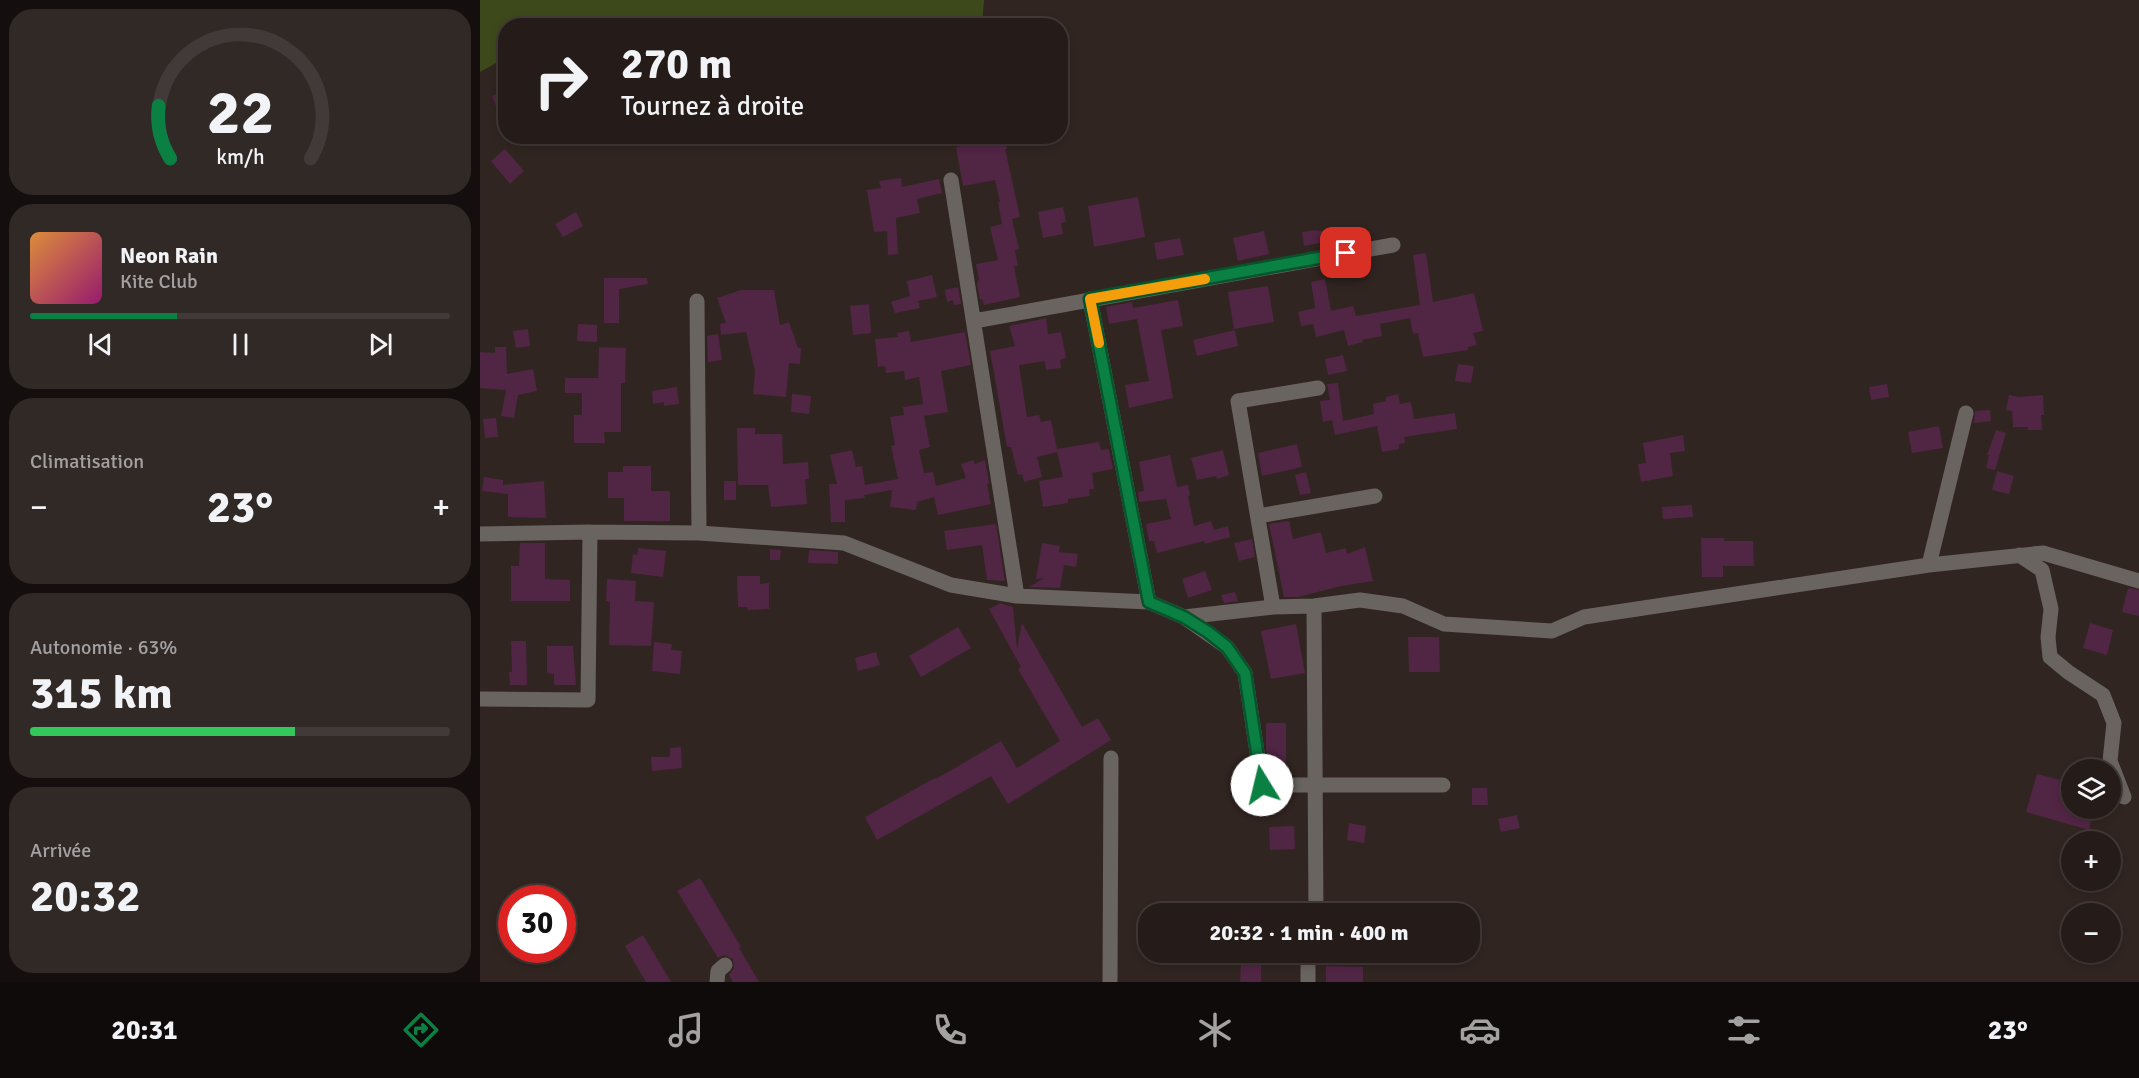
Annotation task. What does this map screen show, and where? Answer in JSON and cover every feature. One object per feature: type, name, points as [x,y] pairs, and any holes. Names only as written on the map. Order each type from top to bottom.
[{"type":"street","points":[[951,180],[1017,596]]},
{"type":"street","points":[[974,321],[1393,245]]},
{"type":"street","points":[[1090,299],[1149,602]]},
{"type":"street","points":[[697,301],[699,533]]},
{"type":"street","points":[[1273,608],[1238,401],[1318,388]]},
{"type":"street","points":[[1929,565],[1966,412]]},
{"type":"street","points":[[1258,516],[1375,496]]},
{"type":"street","points":[[480,699],[588,700],[590,532]]},
{"type":"street","points":[[480,534],[699,533],[844,543],[951,585],[1017,596],[1149,602],[1184,617],[1227,647],[1245,673],[1262,785],[1443,784]]},
{"type":"street","points":[[1184,617],[1360,600],[1403,606],[1444,624],[1552,631],[1584,617],[1929,565],[2043,553],[2139,581]]},
{"type":"street","points":[[2019,555],[2042,570],[2051,609],[2048,637],[2050,657],[2103,695],[2114,723],[2110,760],[2124,797]]},
{"type":"street","points":[[1314,606],[1316,903]]},
{"type":"street","points":[[1110,982],[1111,758]]},
{"type":"street","points":[[1308,963],[1308,982]]},
{"type":"street","points":[[717,982],[718,971],[725,965]]},
{"type":"green space","points":[[480,0],[984,0],[983,18],[498,18],[498,62],[480,72]]},
{"type":"building","points":[[498,94],[498,111],[492,96]]},
{"type":"building","points":[[1006,144],[1007,149],[1005,149],[1020,217],[1012,219],[1019,249],[1015,250],[1018,266],[1014,266],[1020,297],[984,305],[982,299],[980,300],[976,264],[998,260],[990,227],[1002,224],[998,202],[1000,202],[995,180],[963,186],[956,147]]},
{"type":"building","points":[[505,149],[524,171],[510,184],[491,161]]},
{"type":"building","points":[[901,178],[902,187],[939,179],[942,193],[917,199],[920,213],[896,218],[898,254],[888,255],[887,231],[874,232],[867,190],[881,188],[879,181]]},
{"type":"building","points":[[1138,197],[1145,237],[1094,247],[1088,206]]},
{"type":"building","points":[[1063,207],[1066,222],[1061,223],[1063,234],[1043,238],[1038,212]]},
{"type":"building","points":[[576,212],[583,226],[563,237],[555,224]]},
{"type":"building","points":[[1359,229],[1359,236],[1344,239],[1344,243],[1330,244],[1330,241],[1304,246],[1302,232]]},
{"type":"building","points":[[1264,231],[1269,254],[1238,261],[1233,238]]},
{"type":"building","points":[[1180,238],[1184,255],[1157,260],[1154,243]]},
{"type":"building","points":[[1426,253],[1433,302],[1474,293],[1483,331],[1473,333],[1477,345],[1468,347],[1468,350],[1423,357],[1418,333],[1413,334],[1410,318],[1380,324],[1382,336],[1362,340],[1363,342],[1348,346],[1344,330],[1316,337],[1313,324],[1301,326],[1298,312],[1315,308],[1311,282],[1325,279],[1331,311],[1353,306],[1356,316],[1420,305],[1413,255]]},
{"type":"building","points":[[932,275],[937,297],[918,301],[920,308],[895,313],[891,302],[910,296],[907,281]]},
{"type":"building","points":[[604,278],[647,278],[648,284],[619,289],[619,323],[604,323]]},
{"type":"building","points":[[1268,286],[1274,322],[1234,329],[1228,292]]},
{"type":"building","points":[[958,287],[961,304],[954,305],[953,300],[947,302],[945,290]]},
{"type":"building","points":[[741,290],[774,290],[780,325],[789,322],[798,348],[801,348],[800,364],[789,363],[786,397],[753,394],[755,371],[746,332],[721,335],[720,324],[726,323],[717,298]]},
{"type":"building","points":[[1178,300],[1183,326],[1161,330],[1173,398],[1129,408],[1125,385],[1149,381],[1137,319],[1109,324],[1106,307],[1132,302],[1133,308]]},
{"type":"building","points":[[869,304],[871,333],[853,335],[850,306]]},
{"type":"building","points":[[1046,318],[1048,334],[1061,332],[1066,358],[1060,360],[1061,368],[1046,370],[1045,361],[1019,365],[1027,417],[1039,415],[1041,422],[1051,420],[1057,449],[1099,442],[1101,450],[1109,449],[1113,469],[1092,473],[1094,489],[1089,489],[1090,496],[1068,499],[1068,503],[1043,507],[1039,481],[1063,477],[1057,452],[1037,457],[1042,477],[1024,482],[1022,474],[1018,475],[1011,447],[1007,447],[990,351],[1015,346],[1009,326]]},
{"type":"building","points":[[578,324],[597,325],[597,342],[577,341]]},
{"type":"building","points":[[528,329],[530,346],[516,348],[513,331]]},
{"type":"building","points":[[1235,330],[1238,346],[1197,356],[1193,340]]},
{"type":"building","points":[[909,331],[911,342],[965,332],[971,365],[941,371],[948,412],[924,416],[930,447],[919,450],[924,473],[933,472],[936,486],[966,478],[961,464],[973,460],[975,464],[985,460],[991,504],[938,515],[934,497],[917,502],[916,510],[890,507],[892,490],[864,495],[865,498],[845,500],[845,522],[831,522],[829,484],[837,484],[830,455],[852,450],[856,467],[862,466],[865,485],[898,479],[891,446],[895,445],[890,417],[904,415],[903,407],[923,404],[919,377],[905,380],[904,371],[886,373],[885,366],[878,367],[875,339],[898,337],[897,333]]},
{"type":"building","points":[[718,334],[722,360],[708,362],[707,336]]},
{"type":"building","points":[[495,347],[506,347],[507,374],[533,369],[537,391],[518,395],[514,418],[501,416],[506,390],[480,388],[480,352],[495,353]]},
{"type":"building","points":[[599,347],[626,348],[625,383],[621,383],[621,432],[604,432],[605,443],[574,443],[574,415],[582,415],[582,393],[565,393],[565,378],[598,378]]},
{"type":"building","points":[[1343,355],[1347,371],[1328,375],[1325,359]]},
{"type":"building","points":[[1458,364],[1474,366],[1471,383],[1455,381]]},
{"type":"building","points":[[1338,383],[1343,421],[1374,414],[1373,404],[1386,401],[1386,397],[1398,394],[1400,404],[1411,402],[1414,419],[1455,413],[1457,429],[1404,437],[1405,443],[1399,444],[1399,449],[1382,452],[1377,426],[1335,435],[1332,420],[1323,422],[1320,401],[1330,400],[1327,384]]},
{"type":"building","points":[[1887,384],[1889,397],[1871,400],[1869,387]]},
{"type":"building","points":[[677,387],[679,404],[664,406],[664,402],[653,404],[652,391]]},
{"type":"building","points":[[792,394],[811,396],[809,414],[791,412]]},
{"type":"building","points":[[2009,395],[2019,397],[2043,395],[2042,430],[2013,427],[2012,411],[2006,410]]},
{"type":"building","points":[[1990,410],[1991,421],[1974,423],[1975,411]]},
{"type":"building","points":[[496,418],[498,437],[485,438],[483,419]]},
{"type":"building","points":[[1939,426],[1943,448],[1912,453],[1908,432]]},
{"type":"building","points":[[737,428],[755,428],[755,434],[782,434],[783,464],[808,462],[809,479],[805,479],[807,504],[771,507],[768,485],[738,485]]},
{"type":"building","points":[[1996,430],[2006,433],[1995,470],[1986,468],[1989,455],[1987,455]]},
{"type":"building","points":[[1683,435],[1685,451],[1670,453],[1673,476],[1641,482],[1638,464],[1646,463],[1643,443]]},
{"type":"building","points":[[1297,444],[1302,467],[1262,476],[1258,453]]},
{"type":"building","points":[[1223,450],[1229,475],[1217,479],[1216,476],[1197,480],[1191,458]]},
{"type":"building","points":[[1170,455],[1177,487],[1188,485],[1194,526],[1211,521],[1214,530],[1228,526],[1230,537],[1157,553],[1154,541],[1149,541],[1146,524],[1171,519],[1166,499],[1139,502],[1138,492],[1144,491],[1139,462]]},
{"type":"building","points":[[623,466],[651,466],[651,491],[670,491],[670,521],[624,521],[624,498],[608,498],[608,472],[623,472]]},
{"type":"building","points":[[1997,471],[2014,476],[2009,494],[1992,490]]},
{"type":"building","points":[[1306,472],[1311,493],[1300,495],[1295,475]]},
{"type":"building","points":[[484,477],[503,480],[503,485],[544,481],[546,518],[508,517],[508,494],[482,491]]},
{"type":"building","points":[[724,481],[736,481],[736,500],[724,500]]},
{"type":"building","points":[[1692,505],[1693,517],[1663,519],[1662,507]]},
{"type":"building","points":[[1289,521],[1293,539],[1321,532],[1326,553],[1346,548],[1347,554],[1365,547],[1373,581],[1298,597],[1284,597],[1269,524]]},
{"type":"building","points":[[996,524],[1005,581],[987,580],[982,545],[947,550],[944,531]]},
{"type":"building","points":[[1701,538],[1753,541],[1754,566],[1723,566],[1723,577],[1702,577]]},
{"type":"building","points":[[1252,539],[1255,557],[1239,561],[1234,543]]},
{"type":"building","points":[[520,543],[545,543],[545,579],[570,580],[570,601],[511,601],[511,566],[519,566]]},
{"type":"building","points":[[1042,543],[1060,546],[1059,552],[1078,554],[1076,567],[1064,565],[1060,588],[1029,587],[1044,578],[1036,579]]},
{"type":"building","points":[[638,548],[666,551],[663,577],[631,573],[633,554],[637,555]]},
{"type":"building","points":[[770,549],[781,550],[780,560],[770,560]]},
{"type":"building","points":[[809,550],[838,552],[838,564],[808,563]]},
{"type":"building","points":[[1205,571],[1212,590],[1188,598],[1182,579]]},
{"type":"building","points":[[737,576],[760,576],[760,584],[769,583],[769,609],[748,610],[747,607],[738,607]]},
{"type":"building","points":[[607,579],[636,581],[635,601],[654,602],[651,646],[609,645],[610,602],[606,601]]},
{"type":"building","points":[[2128,588],[2139,590],[2139,616],[2122,612]]},
{"type":"building","points":[[1235,592],[1238,601],[1224,603],[1221,595]]},
{"type":"building","points":[[1000,603],[1013,607],[1017,649],[1022,623],[1082,727],[1098,718],[1111,740],[1008,804],[991,776],[877,840],[865,817],[1001,741],[1017,768],[1060,741],[1018,669],[1021,667],[989,609]]},
{"type":"building","points":[[2090,623],[2113,630],[2107,655],[2083,648]]},
{"type":"building","points":[[1296,624],[1305,673],[1271,679],[1261,631]]},
{"type":"building","points":[[958,627],[971,648],[921,677],[909,656]]},
{"type":"building","points":[[1408,637],[1439,637],[1440,672],[1409,672]]},
{"type":"building","points":[[511,641],[526,641],[527,685],[510,685]]},
{"type":"building","points":[[654,642],[672,644],[671,650],[682,651],[680,674],[652,671]]},
{"type":"building","points":[[547,646],[573,646],[576,685],[554,685],[554,674],[547,673]]},
{"type":"building","points":[[876,652],[880,665],[858,671],[855,658]]},
{"type":"building","points":[[1266,723],[1286,723],[1286,769],[1269,769]]},
{"type":"building","points":[[681,747],[682,768],[652,771],[651,757],[670,757],[670,748]]},
{"type":"building","points":[[2037,774],[2061,780],[2061,819],[2092,819],[2089,830],[2026,812]]},
{"type":"building","points":[[1472,788],[1487,788],[1488,805],[1472,805]]},
{"type":"building","points":[[1517,815],[1520,828],[1501,832],[1498,819]]},
{"type":"building","points":[[1349,823],[1366,826],[1364,843],[1347,840]]},
{"type":"building","points":[[1294,826],[1295,849],[1270,850],[1269,827]]},
{"type":"building","points":[[700,878],[759,982],[733,982],[729,975],[734,968],[733,959],[724,955],[718,958],[677,891]]},
{"type":"building","points":[[643,935],[671,982],[646,982],[625,946]]},
{"type":"building","points":[[1241,963],[1261,964],[1261,982],[1240,982]]},
{"type":"building","points":[[1326,966],[1363,967],[1363,982],[1326,982]]},
{"type":"slow traffic","points":[[1099,343],[1090,299],[1205,279]]},
{"type":"route","points":[[1262,785],[1245,673],[1227,647],[1208,632],[1184,617],[1149,602],[1090,299],[1346,253]]}]
